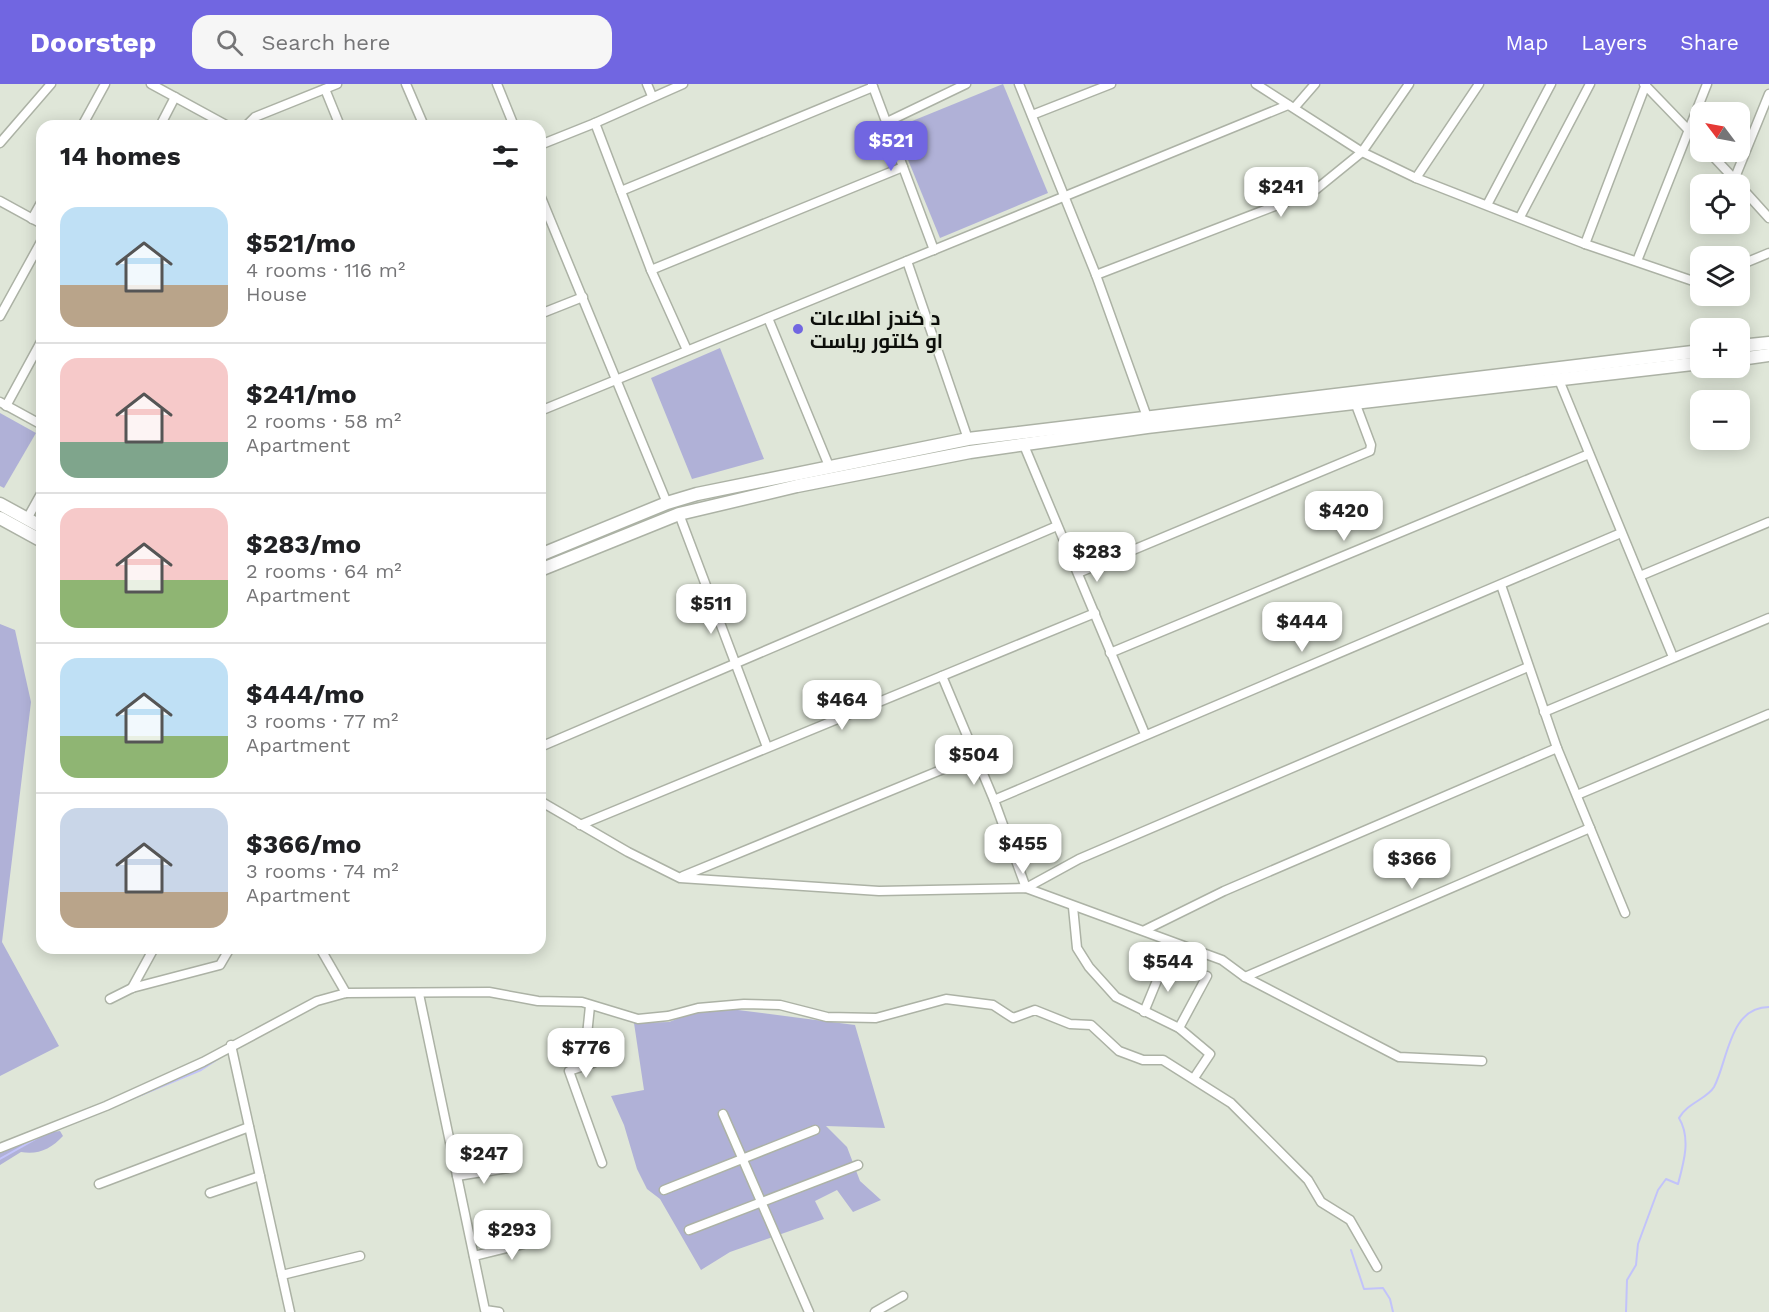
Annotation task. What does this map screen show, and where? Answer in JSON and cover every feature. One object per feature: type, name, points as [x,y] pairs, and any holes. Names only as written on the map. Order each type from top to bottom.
[{"type":"main road","points":[[1750,345],[1769,343]]},
{"type":"main road","points":[[546,553],[667,503],[829,466],[968,439],[1690,352]]},
{"type":"main road","points":[[1750,358],[1769,355]]},
{"type":"main road","points":[[546,568],[679,514],[819,482],[1023,443],[1690,364]]},
{"type":"main road","points":[[0,504],[36,523]]},
{"type":"main road","points":[[0,518],[36,538]]},
{"type":"street","points":[[0,142],[51,84]]},
{"type":"street","points":[[85,120],[105,84]]},
{"type":"street","points":[[151,84],[217,120]]},
{"type":"street","points":[[261,120],[337,84]]},
{"type":"street","points":[[406,84],[421,120]]},
{"type":"street","points":[[497,84],[512,120]]},
{"type":"street","points":[[647,84],[652,96]]},
{"type":"street","points":[[546,143],[682,84]]},
{"type":"street","points":[[887,122],[966,84]]},
{"type":"street","points":[[1019,84],[1096,275],[1147,417]]},
{"type":"street","points":[[1032,115],[1111,84]]},
{"type":"street","points":[[1256,84],[1362,152],[1416,178],[1585,244],[1690,280]]},
{"type":"street","points":[[546,409],[1292,106],[1315,84]]},
{"type":"street","points":[[1096,275],[1314,191],[1362,152],[1409,84]]},
{"type":"street","points":[[1416,178],[1479,84]]},
{"type":"street","points":[[1487,205],[1551,84]]},
{"type":"street","points":[[1520,217],[1590,84]]},
{"type":"street","points":[[1585,244],[1646,84],[1688,129]]},
{"type":"street","points":[[1637,261],[1707,84]]},
{"type":"street","points":[[621,191],[872,85],[934,250]]},
{"type":"street","points":[[325,89],[338,120]]},
{"type":"street","points":[[1742,174],[1766,111],[1769,94]]},
{"type":"street","points":[[162,120],[175,97]]},
{"type":"street","points":[[595,123],[651,270],[687,350]]},
{"type":"street","points":[[1718,162],[1730,174]]},
{"type":"street","points":[[651,270],[903,167]]},
{"type":"street","points":[[1750,197],[1769,218]]},
{"type":"street","points":[[0,201],[36,221]]},
{"type":"street","points":[[546,211],[667,503]]},
{"type":"street","points":[[32,219],[36,212]]},
{"type":"street","points":[[0,316],[36,251]]},
{"type":"street","points":[[1750,261],[1769,253]]},
{"type":"street","points":[[907,261],[968,439]]},
{"type":"street","points":[[546,312],[583,297]]},
{"type":"street","points":[[768,318],[829,466]]},
{"type":"street","points":[[36,350],[3,404],[36,422]]},
{"type":"street","points":[[1559,380],[1672,657]]},
{"type":"street","points":[[1078,573],[1370,451],[1371,445],[1356,405]]},
{"type":"street","points":[[1023,443],[1145,734]]},
{"type":"street","points":[[1110,654],[1589,454]]},
{"type":"street","points":[[27,519],[36,503]]},
{"type":"street","points":[[679,514],[767,747]]},
{"type":"street","points":[[1640,576],[1769,522]]},
{"type":"street","points":[[546,744],[1057,526]]},
{"type":"street","points":[[994,800],[1620,533]]},
{"type":"street","points":[[1501,585],[1557,748],[1625,913]]},
{"type":"street","points":[[580,825],[1095,613]]},
{"type":"street","points":[[1544,712],[1769,618]]},
{"type":"street","points":[[1026,888],[1079,859],[1528,667]]},
{"type":"street","points":[[942,675],[994,800],[1026,888]]},
{"type":"street","points":[[1577,795],[1769,714]]},
{"type":"street","points":[[1145,930],[1224,891],[1557,748]]},
{"type":"street","points":[[680,878],[975,756]]},
{"type":"street","points":[[546,805],[680,878],[879,891],[1026,888],[1222,960],[1245,977],[1399,1057],[1482,1061]]},
{"type":"street","points":[[1245,977],[1590,828]]},
{"type":"street","points":[[1073,906],[1077,948],[1089,968],[1116,997],[1179,1028],[1210,1054],[1194,1078]]},
{"type":"street","points":[[132,988],[151,954]]},
{"type":"street","points":[[110,999],[132,988],[220,965],[226,954]]},
{"type":"street","points":[[323,954],[346,993]]},
{"type":"street","points":[[1144,1012],[1165,961]]},
{"type":"street","points":[[1179,1028],[1207,976]]},
{"type":"street","points":[[0,1148],[117,1101],[203,1062],[316,1001],[346,993],[489,992],[538,1002],[582,1002],[638,1019],[668,1016],[698,1008],[744,1004],[780,1005],[827,1017],[876,1018],[946,999],[993,1005],[1013,1017],[1035,1010],[1070,1024],[1091,1025],[1119,1051],[1143,1060],[1163,1060],[1194,1078],[1206,1089],[1232,1103],[1308,1180],[1322,1202],[1350,1220],[1377,1267]]},
{"type":"street","points":[[419,994],[485,1311],[499,1312]]},
{"type":"street","points":[[590,1006],[587,1035],[593,1063],[569,1071],[602,1163]]},
{"type":"street","points":[[231,1045],[290,1312]]},
{"type":"street","points":[[723,1114],[809,1312]]},
{"type":"street","points":[[99,1184],[249,1127]]},
{"type":"street","points":[[664,1190],[815,1130]]},
{"type":"street","points":[[689,1230],[858,1166]]},
{"type":"street","points":[[457,1176],[508,1168]]},
{"type":"street","points":[[210,1192],[260,1176]]},
{"type":"street","points":[[474,1256],[543,1239]]},
{"type":"street","points":[[282,1275],[360,1256]]},
{"type":"street","points":[[875,1312],[903,1296]]},
{"type":"shaded area","points":[[1003,84],[1048,193],[940,238],[895,128]]},
{"type":"shaded area","points":[[720,348],[764,459],[692,479],[651,378]]},
{"type":"shaded area","points":[[0,413],[36,433],[4,488],[0,486]]},
{"type":"shaded area","points":[[0,624],[15,630],[31,702],[2,942],[59,1046],[0,1076]]},
{"type":"shaded area","points":[[730,1009],[855,1025],[885,1128],[826,1126],[847,1147],[860,1181],[881,1200],[853,1212],[837,1190],[815,1201],[824,1219],[730,1252],[701,1270],[660,1199],[647,1189],[637,1169],[624,1125],[611,1096],[644,1090],[634,1023],[669,1022],[700,1010]]},
{"type":"shaded area","points":[[60,1131],[63,1136],[49,1148],[33,1153],[21,1152],[0,1165],[0,1152],[7,1148],[36,1135]]},
{"type":"waterway","points":[[1626,1312],[1627,1280],[1636,1265],[1638,1244],[1658,1190],[1666,1179],[1678,1184],[1686,1142],[1679,1118],[1714,1087],[1738,1025],[1756,1009],[1769,1007]]},
{"type":"waterway","points":[[74,1123],[201,1070],[221,1057]]},
{"type":"waterway","points":[[0,1159],[41,1136]]},
{"type":"waterway","points":[[1351,1250],[1364,1289],[1383,1288],[1390,1299],[1393,1312]]},
{"type":"place","name":"د کندز اطلاعات او کلتور ریاست","points":[[798,329]]}]
